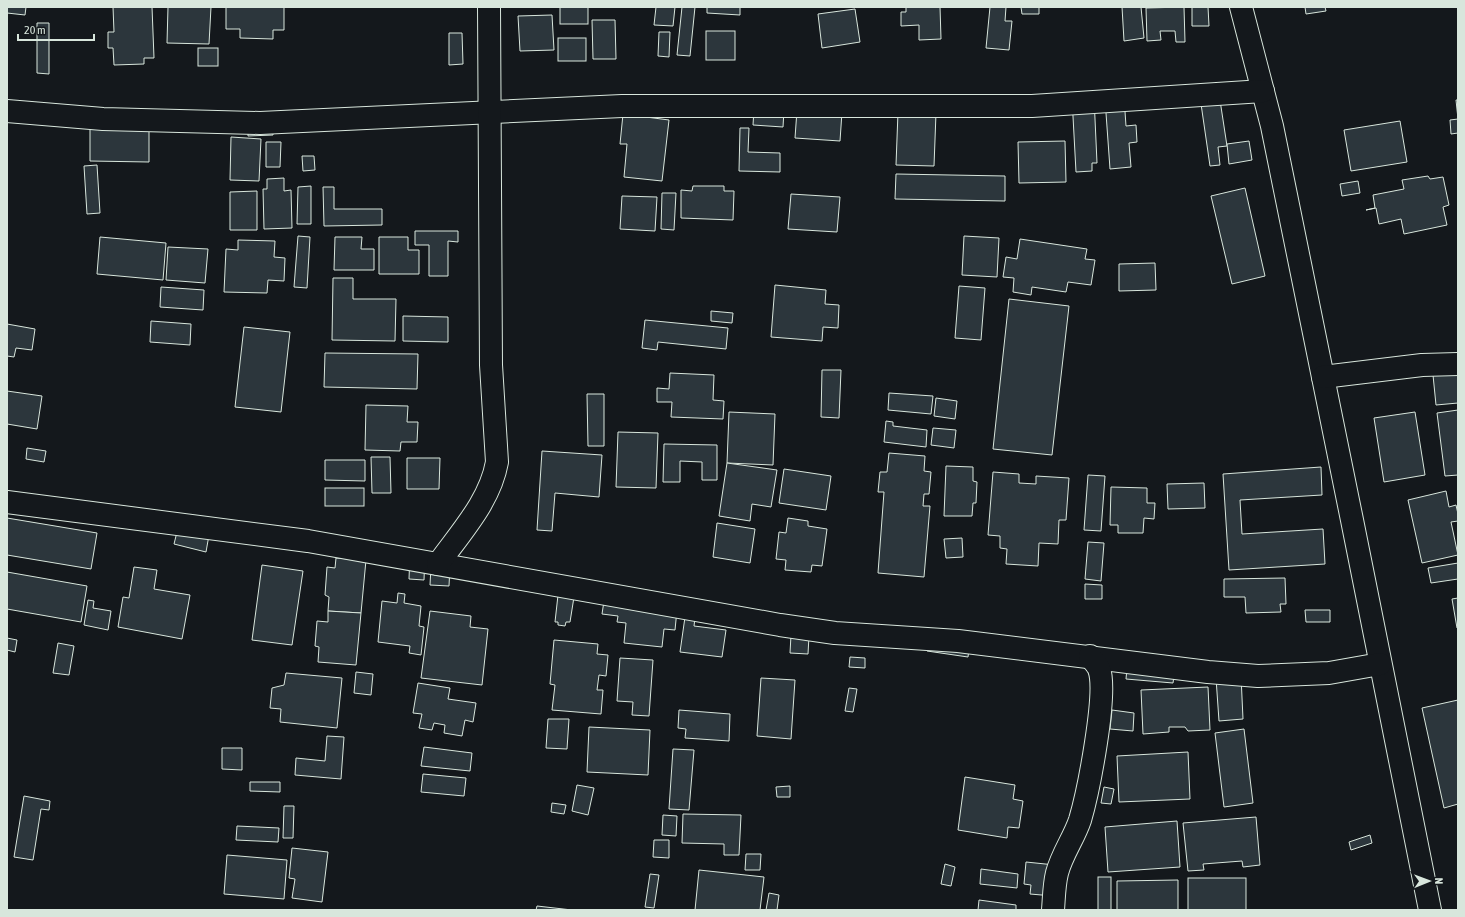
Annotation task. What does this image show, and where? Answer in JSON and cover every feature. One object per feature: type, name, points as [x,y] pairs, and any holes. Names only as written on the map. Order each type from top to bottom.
[{"type":"street","points":[[438,564],[484,501],[495,474],[497,462],[491,365],[489,7]]},
{"type":"street","points":[[1242,7],[1272,126],[1430,910]]},
{"type":"street","points":[[7,111],[103,119],[260,123],[622,106],[1032,106],[1263,91]]},
{"type":"street","points":[[1323,377],[1422,365],[1458,364]]},
{"type":"street","points":[[7,502],[308,541],[796,628],[836,633],[958,641],[1090,656],[1208,672],[1258,676],[1329,673],[1380,664]]},
{"type":"street","points":[[1053,910],[1057,875],[1062,856],[1079,821],[1088,786],[1096,743],[1102,689],[1099,668],[1090,656]]},
{"type":"building","points":[[7,7],[26,7],[25,15],[7,13]]},
{"type":"building","points":[[113,7],[152,7],[154,58],[144,58],[144,64],[114,65],[113,48],[108,48],[108,32],[114,32]]},
{"type":"building","points":[[168,7],[211,7],[209,44],[167,43]]},
{"type":"building","points":[[226,7],[284,7],[284,30],[273,30],[273,39],[240,38],[240,29],[226,29]]},
{"type":"building","points":[[560,7],[588,7],[588,24],[560,24]]},
{"type":"building","points":[[656,7],[675,7],[673,26],[654,25]]},
{"type":"building","points":[[682,7],[695,7],[690,56],[677,55]]},
{"type":"building","points":[[707,7],[740,7],[740,15],[707,13]]},
{"type":"building","points":[[906,7],[940,7],[941,39],[919,40],[919,25],[901,26],[901,12],[906,12]]},
{"type":"building","points":[[990,7],[1006,7],[1005,21],[1012,21],[1009,50],[986,48]]},
{"type":"building","points":[[1021,7],[1039,7],[1039,14],[1022,14]]},
{"type":"building","points":[[1122,7],[1141,7],[1144,38],[1124,41]]},
{"type":"building","points":[[1184,7],[1185,42],[1176,42],[1175,31],[1160,31],[1161,40],[1147,41],[1146,8]]},
{"type":"building","points":[[1192,7],[1208,7],[1209,26],[1192,26]]},
{"type":"building","points":[[1305,7],[1325,7],[1326,11],[1306,14]]},
{"type":"building","points":[[855,9],[860,42],[822,48],[818,14]]},
{"type":"building","points":[[552,15],[554,50],[520,51],[518,16]]},
{"type":"building","points":[[592,20],[615,20],[616,59],[593,59]]},
{"type":"building","points":[[37,23],[49,23],[49,74],[37,73]]},
{"type":"building","points":[[706,31],[735,31],[735,60],[706,60]]},
{"type":"building","points":[[659,32],[670,32],[669,57],[658,56]]},
{"type":"building","points":[[449,33],[462,33],[463,64],[449,65]]},
{"type":"building","points":[[558,38],[586,38],[586,61],[558,61]]},
{"type":"building","points":[[198,48],[218,48],[218,66],[198,66]]},
{"type":"building","points":[[1218,87],[1227,146],[1218,147],[1220,165],[1210,166],[1199,90]]},
{"type":"building","points":[[1094,97],[1097,163],[1092,163],[1092,171],[1076,172],[1072,98]]},
{"type":"building","points":[[1124,97],[1126,126],[1136,125],[1137,142],[1129,143],[1131,167],[1110,169],[1105,99]]},
{"type":"building","points":[[1456,100],[1458,100],[1458,119]]},
{"type":"building","points":[[754,109],[784,110],[783,127],[753,125]]},
{"type":"building","points":[[797,110],[842,112],[840,141],[795,138]]},
{"type":"building","points":[[898,112],[936,113],[934,166],[896,165]]},
{"type":"building","points":[[623,114],[669,120],[662,181],[624,177],[627,144],[620,144]]},
{"type":"building","points":[[1458,119],[1458,133],[1451,134],[1450,120]]},
{"type":"building","points":[[1400,121],[1407,162],[1351,171],[1344,130]]},
{"type":"building","points":[[273,125],[273,135],[248,136],[248,126]]},
{"type":"building","points":[[90,128],[149,129],[149,162],[90,161]]},
{"type":"building","points":[[740,128],[749,128],[748,152],[780,153],[780,172],[739,171]]},
{"type":"building","points":[[231,137],[261,139],[259,181],[230,180]]},
{"type":"building","points":[[1065,141],[1066,182],[1019,183],[1018,142]]},
{"type":"building","points":[[1249,141],[1252,160],[1229,164],[1227,144]]},
{"type":"building","points":[[266,142],[281,142],[280,167],[266,167]]},
{"type":"building","points":[[302,156],[314,156],[315,170],[303,171]]},
{"type":"building","points":[[97,165],[100,213],[87,214],[84,166]]},
{"type":"building","points":[[896,174],[1005,176],[1005,201],[895,199]]},
{"type":"building","points":[[1428,176],[1430,179],[1443,177],[1449,205],[1443,207],[1447,225],[1404,234],[1401,219],[1379,224],[1376,208],[1366,210],[1375,208],[1373,195],[1404,189],[1402,180]]},
{"type":"building","points":[[284,178],[284,191],[291,190],[292,228],[264,229],[263,189],[267,189],[267,179]]},
{"type":"building","points":[[1358,181],[1360,193],[1342,196],[1340,184]]},
{"type":"building","points":[[311,186],[311,224],[297,224],[298,187]]},
{"type":"building","points":[[693,186],[724,186],[724,191],[734,191],[733,220],[681,218],[681,190],[692,191]]},
{"type":"building","points":[[323,187],[334,187],[334,209],[382,209],[382,225],[324,226]]},
{"type":"building","points":[[1245,188],[1265,276],[1232,284],[1211,196]]},
{"type":"building","points":[[257,191],[257,230],[230,230],[230,192]]},
{"type":"building","points":[[662,193],[676,193],[674,230],[661,229]]},
{"type":"building","points":[[791,194],[840,197],[837,232],[788,229]]},
{"type":"building","points":[[622,196],[657,197],[655,231],[620,229]]},
{"type":"building","points":[[415,231],[458,231],[458,242],[448,241],[448,276],[429,276],[429,245],[415,245]]},
{"type":"building","points":[[298,236],[310,237],[307,288],[294,287]]},
{"type":"building","points":[[964,236],[999,238],[997,277],[962,275]]},
{"type":"building","points":[[100,237],[166,243],[163,280],[97,274]]},
{"type":"building","points":[[335,237],[362,237],[361,249],[374,249],[374,270],[334,270]]},
{"type":"building","points":[[379,237],[408,237],[408,250],[419,250],[419,274],[379,274]]},
{"type":"building","points":[[1020,239],[1087,249],[1085,259],[1095,260],[1091,285],[1068,282],[1066,292],[1032,287],[1031,295],[1013,292],[1014,278],[1003,277],[1006,257],[1017,259]]},
{"type":"building","points":[[238,240],[275,241],[274,257],[285,258],[284,281],[268,280],[267,293],[224,292],[226,249],[238,250]]},
{"type":"building","points":[[168,247],[208,249],[205,283],[166,280]]},
{"type":"building","points":[[1155,263],[1156,290],[1119,291],[1119,264]]},
{"type":"building","points":[[333,278],[353,278],[353,299],[396,299],[395,341],[332,340]]},
{"type":"building","points":[[775,285],[826,290],[825,304],[839,305],[838,328],[823,327],[822,341],[771,337]]},
{"type":"building","points":[[959,286],[985,288],[981,340],[955,338]]},
{"type":"building","points":[[161,287],[204,290],[203,310],[160,307]]},
{"type":"building","points":[[1009,299],[1069,306],[1052,455],[993,449]]},
{"type":"building","points":[[711,311],[733,313],[732,323],[711,321]]},
{"type":"building","points":[[403,316],[448,317],[448,342],[403,341]]},
{"type":"building","points":[[645,320],[728,328],[726,349],[658,342],[657,350],[642,348]]},
{"type":"building","points":[[151,321],[191,324],[190,345],[150,342]]},
{"type":"building","points":[[7,324],[35,329],[32,350],[16,348],[14,357],[7,356]]},
{"type":"building","points":[[244,327],[290,332],[281,412],[235,407]]},
{"type":"building","points":[[325,353],[418,354],[417,389],[324,387]]},
{"type":"building","points":[[822,370],[841,370],[839,418],[821,417]]},
{"type":"building","points":[[670,373],[714,375],[713,400],[724,401],[723,419],[671,417],[672,402],[657,402],[657,388],[669,389]]},
{"type":"building","points":[[1458,373],[1458,403],[1436,405],[1433,375]]},
{"type":"building","points":[[7,391],[42,396],[37,429],[7,424]]},
{"type":"building","points":[[889,393],[933,396],[931,414],[888,410]]},
{"type":"building","points":[[587,394],[604,394],[604,446],[588,446]]},
{"type":"building","points":[[936,398],[957,401],[955,419],[934,416]]},
{"type":"building","points":[[366,405],[408,406],[407,422],[418,422],[417,442],[401,442],[400,451],[365,450]]},
{"type":"building","points":[[1458,410],[1458,475],[1445,476],[1437,413]]},
{"type":"building","points":[[729,412],[775,414],[773,465],[727,463]]},
{"type":"building","points":[[1415,412],[1425,475],[1384,482],[1374,418]]},
{"type":"building","points":[[886,421],[893,422],[893,426],[927,430],[926,447],[884,442]]},
{"type":"building","points":[[933,428],[956,430],[954,448],[931,445]]},
{"type":"building","points":[[618,432],[658,433],[656,488],[616,487]]},
{"type":"building","points":[[664,444],[717,445],[717,480],[702,480],[702,462],[680,461],[680,482],[663,482]]},
{"type":"building","points":[[27,448],[46,451],[44,462],[26,459]]},
{"type":"building","points":[[542,451],[602,455],[599,497],[555,493],[552,531],[537,530]]},
{"type":"building","points":[[889,453],[925,456],[924,471],[931,472],[929,494],[924,494],[923,506],[930,506],[924,577],[878,573],[884,492],[878,492],[880,472],[887,472]]},
{"type":"building","points":[[371,457],[390,457],[391,493],[372,493]]},
{"type":"building","points":[[407,458],[440,458],[439,489],[407,489]]},
{"type":"building","points":[[325,460],[365,460],[365,481],[325,480]]},
{"type":"building","points":[[727,463],[777,470],[771,507],[752,504],[750,521],[719,516]]},
{"type":"building","points":[[946,466],[973,467],[973,481],[977,482],[976,503],[973,503],[972,516],[944,516]]},
{"type":"building","points":[[1321,467],[1322,495],[1240,500],[1242,534],[1323,529],[1325,564],[1229,570],[1223,474]]},
{"type":"building","points":[[784,469],[831,476],[826,510],[779,503]]},
{"type":"building","points":[[993,472],[1019,474],[1019,483],[1036,484],[1036,476],[1069,478],[1066,520],[1059,520],[1058,544],[1039,543],[1038,566],[1006,564],[1007,549],[1000,548],[1000,536],[988,535]]},
{"type":"building","points":[[1088,475],[1105,476],[1101,531],[1084,530]]},
{"type":"building","points":[[1204,483],[1205,508],[1168,509],[1167,484]]},
{"type":"building","points":[[1111,487],[1147,488],[1147,503],[1155,503],[1154,519],[1144,518],[1143,533],[1118,533],[1118,525],[1110,525]]},
{"type":"building","points":[[325,488],[364,488],[364,506],[325,506]]},
{"type":"building","points":[[1446,491],[1449,507],[1456,505],[1458,514],[1458,521],[1451,522],[1458,555],[1422,563],[1408,500]]},
{"type":"building","points":[[7,518],[97,533],[91,569],[7,555]]},
{"type":"building","points":[[788,518],[808,521],[808,526],[827,529],[822,566],[812,565],[811,572],[785,570],[786,560],[776,559],[779,532],[786,533]]},
{"type":"building","points":[[717,523],[755,529],[750,563],[713,557]]},
{"type":"building","points":[[178,528],[209,535],[206,552],[174,544]]},
{"type":"building","points":[[962,538],[963,557],[946,558],[944,539]]},
{"type":"building","points":[[1088,542],[1104,543],[1101,581],[1085,579]]},
{"type":"building","points":[[410,553],[425,553],[424,580],[409,579]]},
{"type":"building","points":[[336,558],[366,560],[361,613],[328,611],[329,597],[325,595],[327,567],[335,568]]},
{"type":"building","points":[[1458,563],[1458,579],[1431,583],[1428,568]]},
{"type":"building","points":[[262,565],[303,571],[292,645],[252,640]]},
{"type":"building","points":[[431,566],[450,566],[449,586],[430,585]]},
{"type":"building","points":[[134,567],[157,570],[154,589],[190,595],[182,639],[118,627],[123,597],[129,598]]},
{"type":"building","points":[[7,572],[87,586],[81,622],[7,609]]},
{"type":"building","points":[[1285,578],[1286,604],[1280,604],[1281,612],[1246,613],[1245,597],[1224,597],[1224,579]]},
{"type":"building","points":[[1085,584],[1102,585],[1102,599],[1085,599]]},
{"type":"building","points":[[398,593],[405,594],[404,603],[421,606],[419,626],[424,627],[421,655],[409,653],[410,646],[378,642],[382,601],[397,603]]},
{"type":"building","points":[[558,595],[574,597],[570,622],[566,622],[565,626],[558,625],[558,622],[555,622]]},
{"type":"building","points":[[1458,598],[1458,628],[1457,628],[1452,599]]},
{"type":"building","points":[[88,600],[94,601],[93,608],[111,611],[108,630],[84,625]]},
{"type":"building","points":[[604,601],[677,610],[675,630],[664,629],[662,647],[624,643],[626,623],[617,622],[618,616],[602,614]]},
{"type":"building","points":[[1305,610],[1330,610],[1330,622],[1306,622]]},
{"type":"building","points":[[328,611],[361,613],[356,665],[318,662],[319,647],[315,646],[317,621],[328,622]]},
{"type":"building","points":[[430,611],[471,616],[470,627],[488,629],[482,685],[421,678]]},
{"type":"building","points":[[685,617],[695,618],[694,626],[726,630],[722,657],[680,652]]},
{"type":"building","points":[[791,635],[809,636],[808,654],[790,653]]},
{"type":"building","points":[[7,638],[17,640],[15,652],[7,650]]},
{"type":"building","points":[[554,640],[598,644],[597,654],[608,655],[606,676],[599,675],[597,690],[603,690],[601,714],[552,710],[555,685],[550,684]]},
{"type":"building","points":[[58,643],[74,646],[69,675],[53,673]]},
{"type":"building","points":[[928,643],[969,649],[968,657],[927,651]]},
{"type":"building","points":[[850,657],[865,658],[865,668],[849,667]]},
{"type":"building","points":[[1128,657],[1174,676],[1173,683],[1126,679]]},
{"type":"building","points":[[620,658],[653,660],[649,716],[632,715],[633,702],[617,701]]},
{"type":"building","points":[[356,672],[373,674],[371,695],[354,693]]},
{"type":"building","points":[[286,673],[342,678],[337,728],[280,722],[281,709],[270,708],[272,688],[284,685]]},
{"type":"building","points":[[1241,676],[1243,719],[1219,721],[1216,678]]},
{"type":"building","points":[[761,678],[795,680],[791,739],[757,736]]},
{"type":"building","points":[[418,683],[450,688],[448,699],[476,703],[473,722],[465,720],[462,736],[444,733],[445,725],[434,723],[432,730],[419,728],[422,714],[413,713]]},
{"type":"building","points":[[1208,687],[1210,730],[1188,731],[1185,727],[1169,727],[1169,732],[1143,734],[1141,690]]},
{"type":"building","points":[[849,688],[857,689],[853,712],[845,711]]},
{"type":"building","points":[[1458,700],[1458,804],[1444,808],[1422,708]]},
{"type":"building","points":[[679,710],[730,714],[729,741],[685,738],[686,729],[678,728]]},
{"type":"building","points":[[1112,710],[1134,713],[1133,731],[1110,729]]},
{"type":"building","points":[[548,719],[569,719],[567,749],[546,748]]},
{"type":"building","points":[[589,727],[650,730],[648,775],[587,772]]},
{"type":"building","points":[[1244,729],[1253,803],[1224,807],[1215,733]]},
{"type":"building","points":[[327,736],[344,737],[341,779],[295,775],[296,758],[325,761]]},
{"type":"building","points":[[424,747],[472,753],[470,771],[421,766]]},
{"type":"building","points":[[222,748],[242,748],[242,770],[222,769]]},
{"type":"building","points":[[673,749],[694,750],[689,810],[669,809]]},
{"type":"building","points":[[1188,752],[1190,799],[1119,802],[1117,756]]},
{"type":"building","points":[[423,774],[466,778],[464,796],[421,792]]},
{"type":"building","points":[[965,777],[1015,785],[1013,799],[1023,801],[1019,828],[1008,827],[1007,838],[958,830]]},
{"type":"building","points":[[250,782],[280,782],[280,792],[250,791]]},
{"type":"building","points":[[577,785],[594,788],[588,815],[572,811]]},
{"type":"building","points":[[790,786],[790,797],[777,797],[776,787]]},
{"type":"building","points":[[1104,787],[1114,789],[1111,804],[1101,803]]},
{"type":"building","points":[[24,796],[50,801],[49,810],[41,809],[33,860],[14,857]]},
{"type":"building","points":[[552,803],[566,805],[564,814],[551,812]]},
{"type":"building","points":[[284,806],[294,806],[293,838],[283,838]]},
{"type":"building","points":[[683,814],[741,815],[739,855],[724,855],[724,844],[682,843]]},
{"type":"building","points":[[663,815],[677,816],[676,836],[662,835]]},
{"type":"building","points":[[1256,817],[1260,865],[1243,867],[1242,861],[1203,864],[1204,870],[1188,871],[1183,823]]},
{"type":"building","points":[[1177,821],[1180,867],[1108,872],[1105,827]]},
{"type":"building","points":[[237,826],[279,828],[278,842],[236,840]]},
{"type":"building","points":[[1370,835],[1372,843],[1351,850],[1349,842]]},
{"type":"building","points":[[654,840],[669,840],[669,858],[653,857]]},
{"type":"building","points":[[292,848],[328,852],[322,902],[292,898],[295,879],[289,878]]},
{"type":"building","points":[[746,854],[761,854],[760,870],[745,870]]},
{"type":"building","points":[[227,855],[287,860],[284,899],[224,894]]},
{"type":"building","points":[[1026,862],[1055,865],[1053,896],[1030,894],[1031,885],[1024,884]]},
{"type":"building","points":[[945,864],[955,867],[951,886],[941,884]]},
{"type":"building","points":[[981,869],[1018,874],[1017,888],[980,884]]},
{"type":"building","points":[[699,870],[764,877],[760,910],[695,910]]},
{"type":"building","points":[[650,874],[659,875],[654,908],[645,907]]},
{"type":"building","points":[[1098,877],[1111,877],[1111,910],[1098,910]]},
{"type":"building","points":[[1188,878],[1246,878],[1246,910],[1188,910]]},
{"type":"building","points":[[1178,880],[1178,910],[1117,910],[1117,881]]},
{"type":"building","points":[[769,893],[779,895],[777,910],[766,910]]},
{"type":"building","points":[[979,900],[1016,905],[1016,910],[978,910]]},
{"type":"building","points":[[537,906],[572,910],[536,910]]}]
